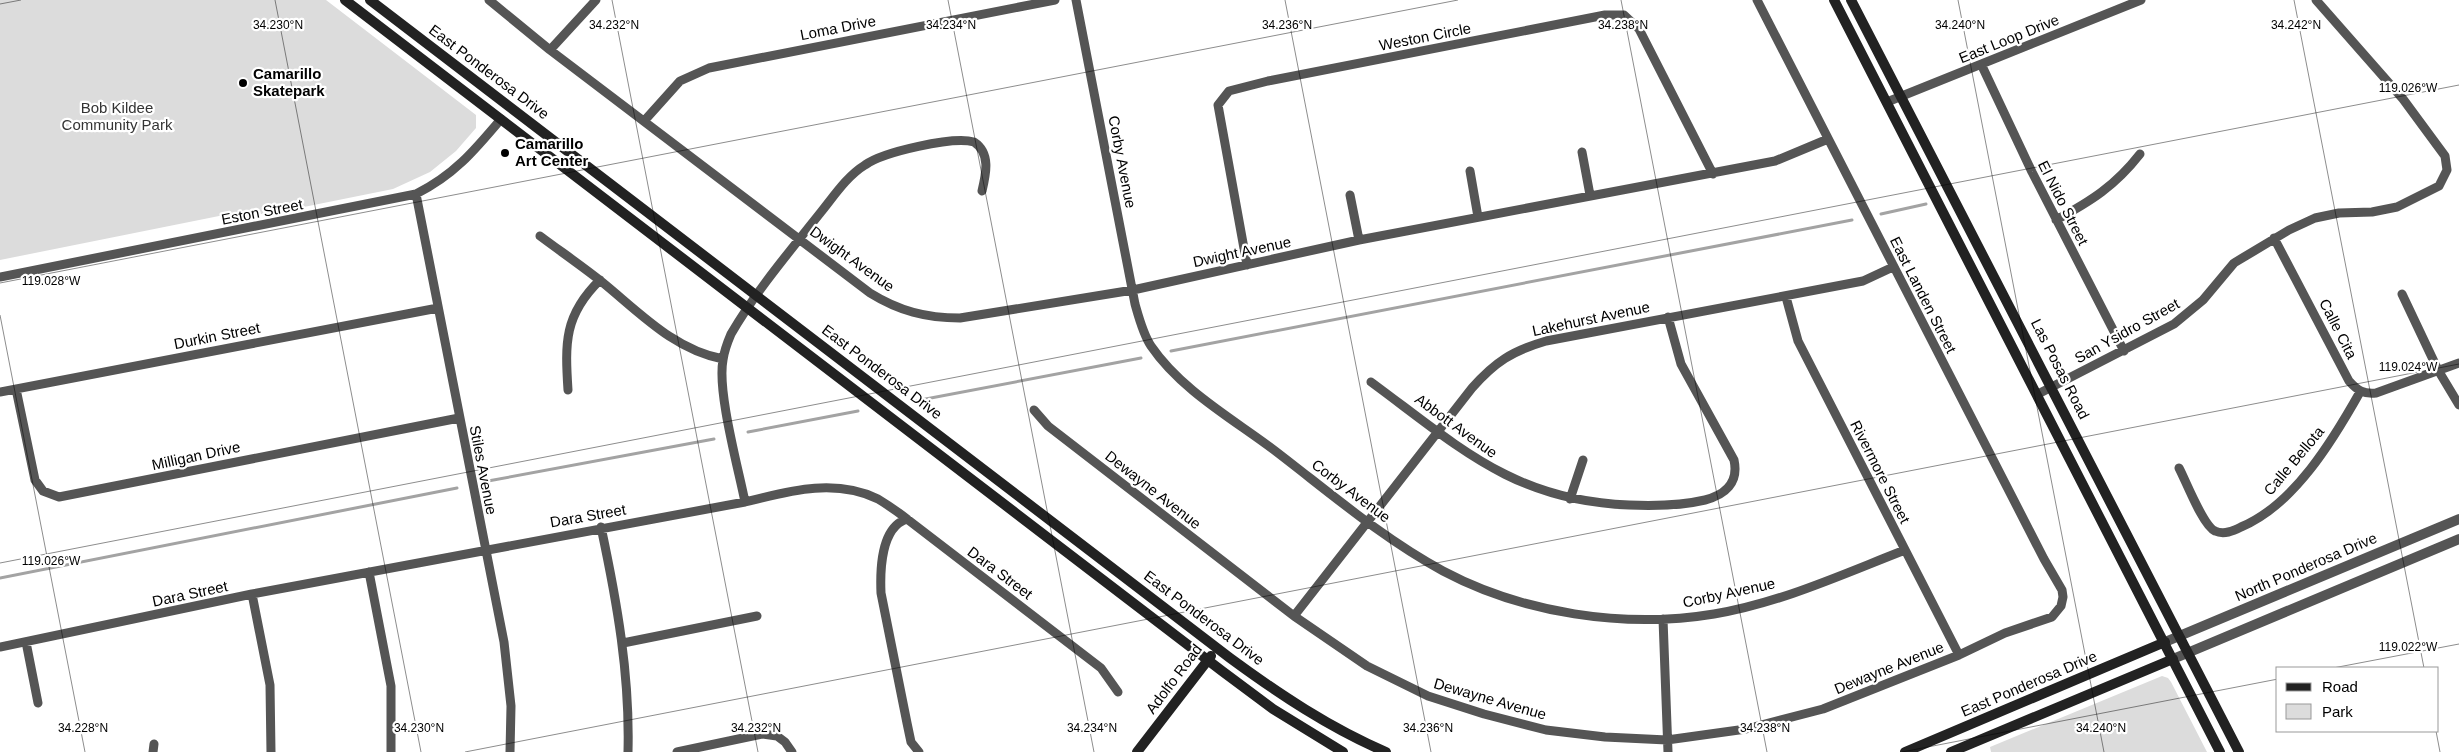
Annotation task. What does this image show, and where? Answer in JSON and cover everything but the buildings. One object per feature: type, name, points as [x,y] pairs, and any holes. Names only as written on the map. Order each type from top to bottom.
[{"type":"main road","name":"East Ponderosa Drive","points":[[345,0],[1273,709],[1343,752]]},
{"type":"main road","name":"East Ponderosa Drive","points":[[370,0],[1217,648],[1310,713],[1360,741],[1386,752]]},
{"type":"main road","name":"Las Posas Road","points":[[1834,0],[2038,394],[2220,752]]},
{"type":"main road","name":"Las Posas Road","points":[[1851,0],[1903,96],[2239,752]]},
{"type":"main road","points":[[501,119],[511,107]]},
{"type":"main road","name":"East Ponderosa Drive","points":[[1905,752],[2165,642]]},
{"type":"main road","name":"Adolfo Road","points":[[1137,752],[1217,648]]},
{"type":"main road","points":[[1951,752],[2173,659]]},
{"type":"street","name":"Dwight Avenue","points":[[489,0],[550,50],[885,302],[902,310],[924,316],[960,318],[1133,290],[1359,240],[1590,195],[1713,174],[1784,158],[1828,139]]},
{"type":"street","points":[[550,50],[596,0]]},
{"type":"street","name":"Loma Drive","points":[[645,120],[680,81],[709,68],[1055,0]]},
{"type":"street","name":"Corby Avenue","points":[[1076,0],[1133,290],[1141,326],[1150,346],[1179,377],[1368,522],[1444,571],[1507,597],[1528,604],[1599,617],[1663,619],[1714,614],[1778,598],[1905,550]]},
{"type":"street","name":"East Landen Street","points":[[1757,0],[1893,267],[2044,559],[2062,590],[2062,602]]},
{"type":"street","name":"East Loop Drive","points":[[1887,102],[1982,66],[2141,0]]},
{"type":"street","name":"San Ysidro Street","points":[[2038,394],[2124,351],[2184,317],[2203,300],[2234,263],[2274,238],[2315,218],[2339,213],[2383,210],[2412,202],[2439,186],[2447,170],[2445,156],[2403,99],[2316,0]]},
{"type":"street","name":"Weston Circle","points":[[1248,265],[1218,105],[1229,91],[1268,81],[1605,15],[1624,15],[1639,29],[1713,174]]},
{"type":"street","name":"El Nido Street","points":[[1982,66],[2056,220],[2124,351]]},
{"type":"street","name":"Eston Street","points":[[0,278],[416,194],[451,174],[469,157],[501,119]]},
{"type":"street","points":[[745,502],[726,407],[722,379],[723,359],[730,337],[748,308],[800,238],[856,171],[871,160],[888,153],[952,141],[974,142],[982,149],[986,161],[982,191]]},
{"type":"street","points":[[1582,152],[1590,195]]},
{"type":"street","points":[[2056,220],[2101,194],[2126,173],[2140,154]]},
{"type":"street","points":[[1470,171],[1478,217]]},
{"type":"street","name":"Stiles Avenue","points":[[416,194],[510,678],[510,752]]},
{"type":"street","points":[[1350,196],[1359,240]]},
{"type":"street","points":[[540,236],[600,280],[673,340],[700,354],[723,359]]},
{"type":"street","name":"Calle Cita","points":[[2274,238],[2350,381],[2360,392]]},
{"type":"street","name":"Lakehurst Avenue","points":[[1294,616],[1481,377],[1511,354],[1546,341],[1863,281],[1893,267]]},
{"type":"street","points":[[568,390],[566,350],[571,321],[585,295],[600,280]]},
{"type":"street","points":[[2402,294],[2438,370],[2459,405]]},
{"type":"street","name":"Rivermore Street","points":[[1786,297],[1798,341],[1959,655]]},
{"type":"street","name":"Durkin Street","points":[[0,392],[438,308]]},
{"type":"street","name":"Abbott Avenue","points":[[1371,382],[1464,452],[1498,472],[1529,486],[1570,499],[1616,505],[1666,505],[1710,499],[1722,494],[1731,486],[1735,476],[1734,460],[1681,364],[1668,317]]},
{"type":"street","points":[[2360,392],[2376,393],[2459,363]]},
{"type":"street","name":"Milligan Drive","points":[[16,389],[35,480],[43,491],[59,497],[459,418]]},
{"type":"street","name":"Calle Bellota","points":[[2179,468],[2208,526],[2215,531],[2231,532],[2260,518],[2281,500],[2324,450],[2360,392]]},
{"type":"street","name":"Dewayne Avenue","points":[[1034,410],[1048,426],[1294,616],[1349,654],[1383,675],[1452,704],[1546,730],[1605,737],[1667,740],[1746,729],[1795,718],[1855,697],[1959,655],[2006,633],[2045,621],[2057,612],[2062,602]]},
{"type":"street","points":[[1570,499],[1582,460]]},
{"type":"street","name":"Dara Street","points":[[0,647],[252,594],[601,527],[745,502],[805,489],[828,487],[864,494],[879,500],[907,519],[1101,668],[1118,692]]},
{"type":"street","points":[[907,519],[900,521],[892,531],[882,559],[880,577],[881,593],[906,723],[911,742],[919,752]]},
{"type":"street","name":"North Ponderosa Drive","points":[[2165,642],[2459,519]]},
{"type":"street","points":[[601,527],[623,643],[628,708],[628,752]]},
{"type":"street","points":[[2173,659],[2459,539]]},
{"type":"street","points":[[369,572],[391,686],[391,752]]},
{"type":"street","points":[[252,594],[270,685],[272,752]]},
{"type":"street","points":[[623,643],[757,616]]},
{"type":"street","points":[[1663,619],[1668,752]]},
{"type":"street","points":[[26,642],[38,703]]},
{"type":"street","points":[[677,752],[762,734],[778,736],[792,752]]},
{"type":"green space","name":"Bob Kildee Community Park","points":[[0,0],[326,0],[476,115],[476,128],[456,151],[430,172],[393,189],[269,214],[229,214],[0,260]]},
{"type":"green space","points":[[2162,676],[2168,678],[2171,682],[2207,752],[1991,752],[1990,747]]},
{"type":"waterway","points":[[1881,214],[1926,204]]},
{"type":"waterway","points":[[1171,351],[1852,220]]},
{"type":"waterway","points":[[915,401],[1141,358]]},
{"type":"waterway","points":[[748,432],[858,411]]},
{"type":"waterway","points":[[488,481],[714,439]]},
{"type":"waterway","points":[[0,578],[457,488]]},
{"type":"place","name":"Camarillo Skatepark","points":[[243,83]]},
{"type":"place","name":"Camarillo Art Center","points":[[505,153]]}]
